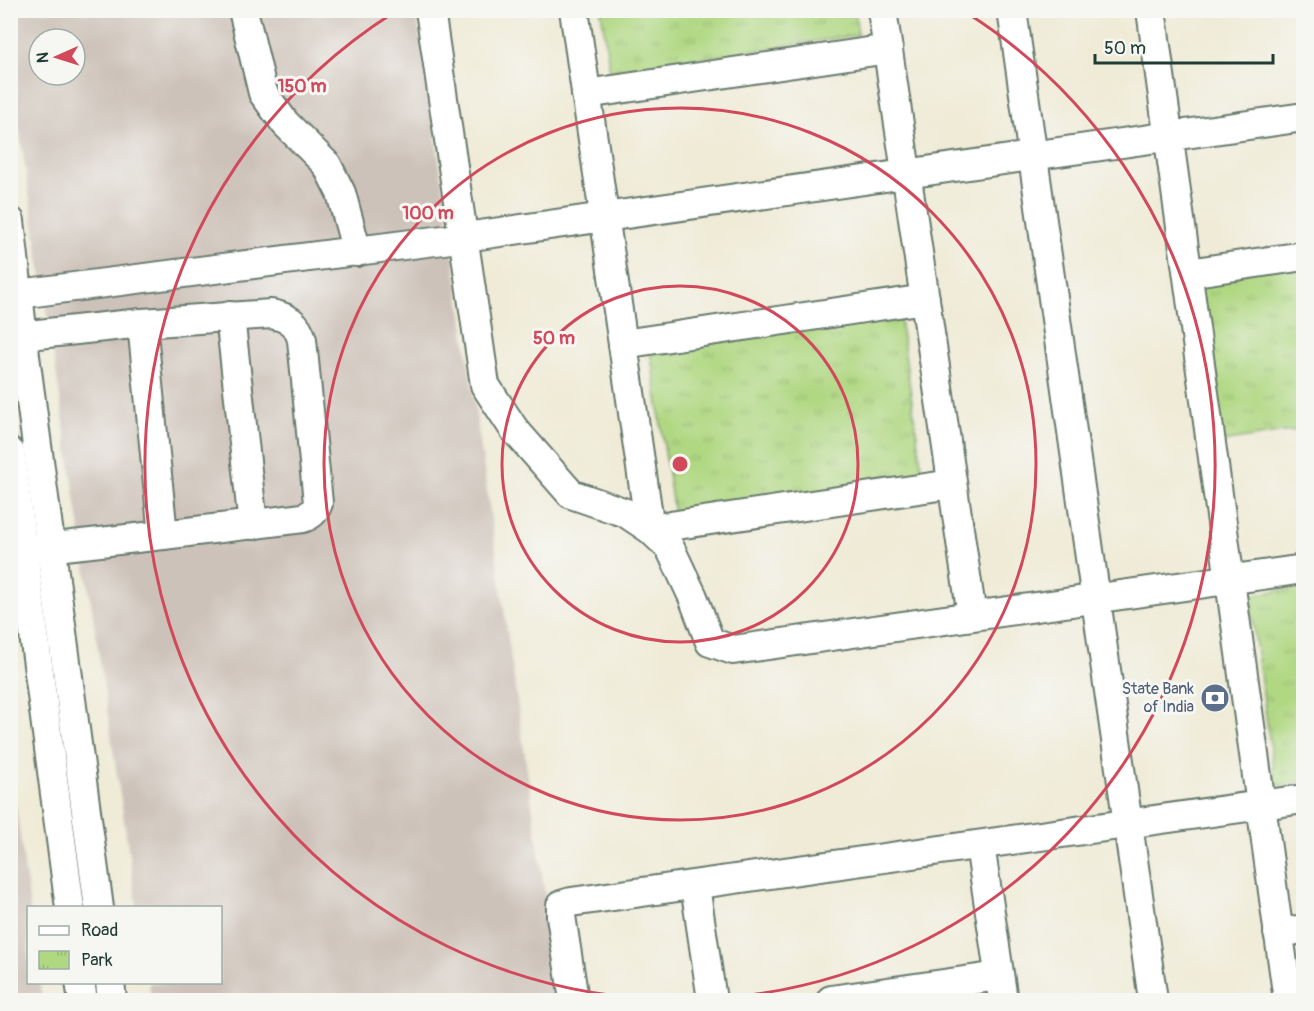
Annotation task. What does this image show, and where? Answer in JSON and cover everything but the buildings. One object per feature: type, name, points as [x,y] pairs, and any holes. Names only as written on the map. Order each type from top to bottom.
[{"type":"street","points":[[243,10],[263,93],[285,123],[327,165],[341,193],[357,252]]},
{"type":"street","points":[[430,10],[485,385],[514,429],[572,494],[626,513],[650,529],[670,548],[693,597],[710,642],[733,650],[1304,569]]},
{"type":"street","points":[[574,10],[650,529]]},
{"type":"street","points":[[882,10],[972,616]]},
{"type":"street","points":[[1012,10],[1153,1000]]},
{"type":"street","points":[[1151,10],[1260,805],[1291,931],[1288,1000]]},
{"type":"street","points":[[586,94],[888,49]]},
{"type":"street","points":[[19,294],[357,252],[1304,117]]},
{"type":"street","points":[[10,221],[19,294],[17,337],[50,548],[99,906]]},
{"type":"street","points":[[1188,273],[1304,256]]},
{"type":"street","points":[[623,344],[925,299]]},
{"type":"street","points":[[16,551],[252,525],[310,516],[318,503],[302,340],[300,330],[284,316],[271,314],[230,316],[17,337]]},
{"type":"street","points":[[230,316],[252,525]]},
{"type":"street","points":[[142,323],[163,535]]},
{"type":"street","points":[[10,452],[16,551],[70,906]]},
{"type":"street","points":[[650,529],[952,484]]},
{"type":"street","points":[[574,1000],[561,905],[1304,799]]},
{"type":"street","points":[[831,1000],[1001,988],[980,845]]},
{"type":"street","points":[[695,886],[712,1000]]},
{"type":"street","points":[[80,984],[83,1000]]},
{"type":"street","points":[[110,984],[112,1000]]},
{"type":"shaded area","points":[[10,11],[416,11],[560,1000],[151,1000],[149,984],[222,984],[222,906],[137,906],[11,74]]},
{"type":"shaded area","points":[[10,764],[30,906],[27,906],[27,984],[40,984],[42,1000],[11,1000]]},
{"type":"green space","points":[[601,11],[855,11],[858,35],[610,72]]},
{"type":"green space","points":[[1303,262],[1303,429],[1222,442],[1198,278]]},
{"type":"green space","points":[[899,313],[923,477],[674,514],[650,350]]},
{"type":"green space","points":[[1303,587],[1303,782],[1276,786],[1249,595]]},
{"type":"place","name":"State Bank of India","points":[[1215,698]]}]
